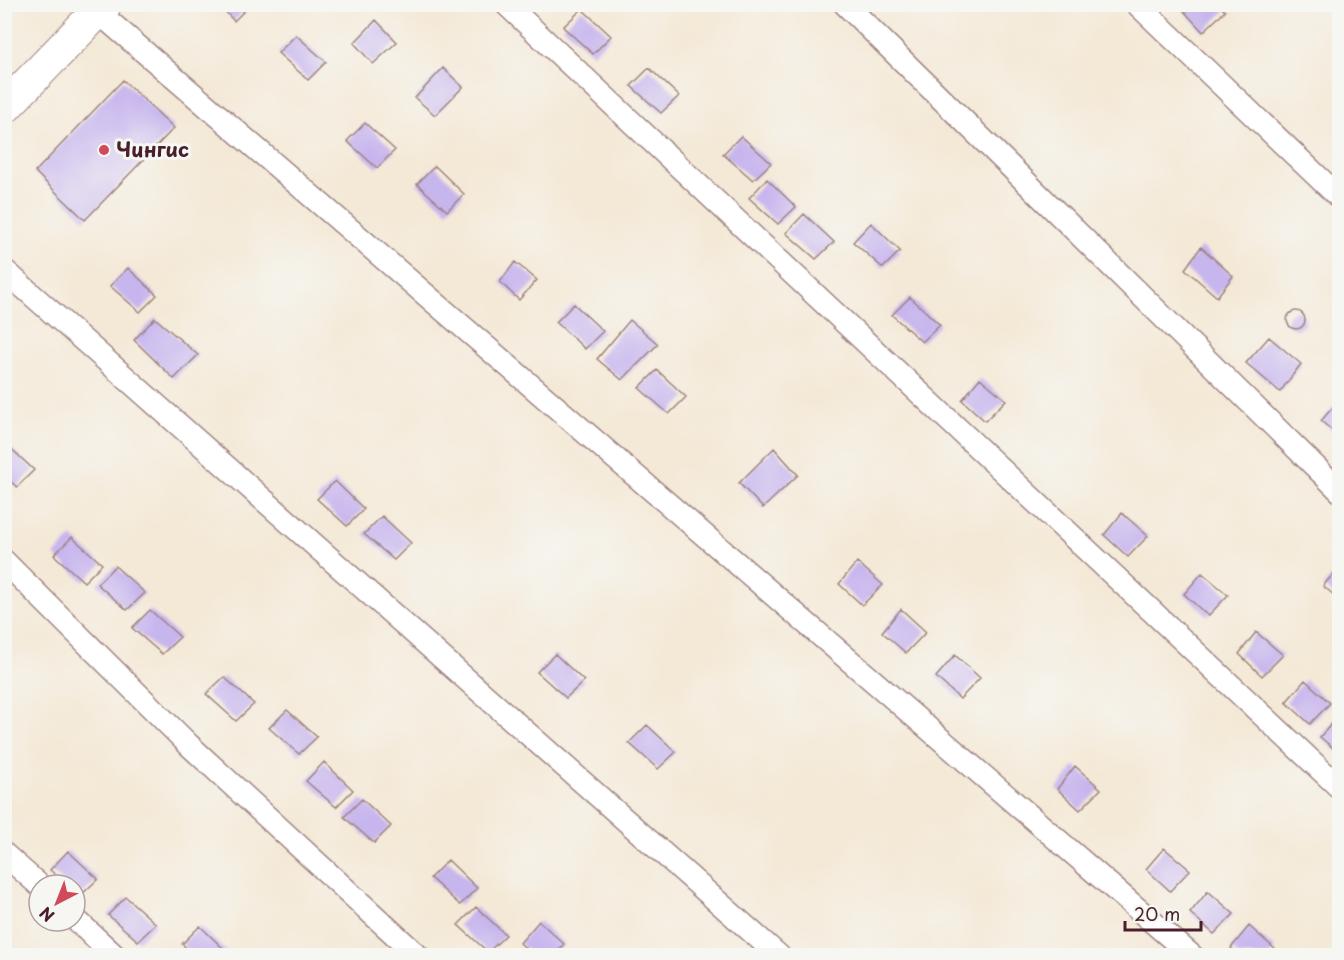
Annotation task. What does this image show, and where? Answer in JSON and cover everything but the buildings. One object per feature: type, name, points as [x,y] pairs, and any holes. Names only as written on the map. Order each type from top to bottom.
[{"type":"main road","points":[[4,108],[101,8]]},
{"type":"street","points":[[506,4],[1340,788]]},
{"type":"street","points":[[844,4],[1340,491]]},
{"type":"street","points":[[1137,4],[1340,198]]},
{"type":"street","points":[[101,8],[1192,956]]},
{"type":"street","points":[[4,270],[779,956]]},
{"type":"street","points":[[4,561],[189,745],[418,956]]},
{"type":"street","points":[[4,854],[27,874]]},
{"type":"street","points":[[87,930],[115,956]]},
{"type":"place","name":"Чингис","points":[[104,150]]}]
